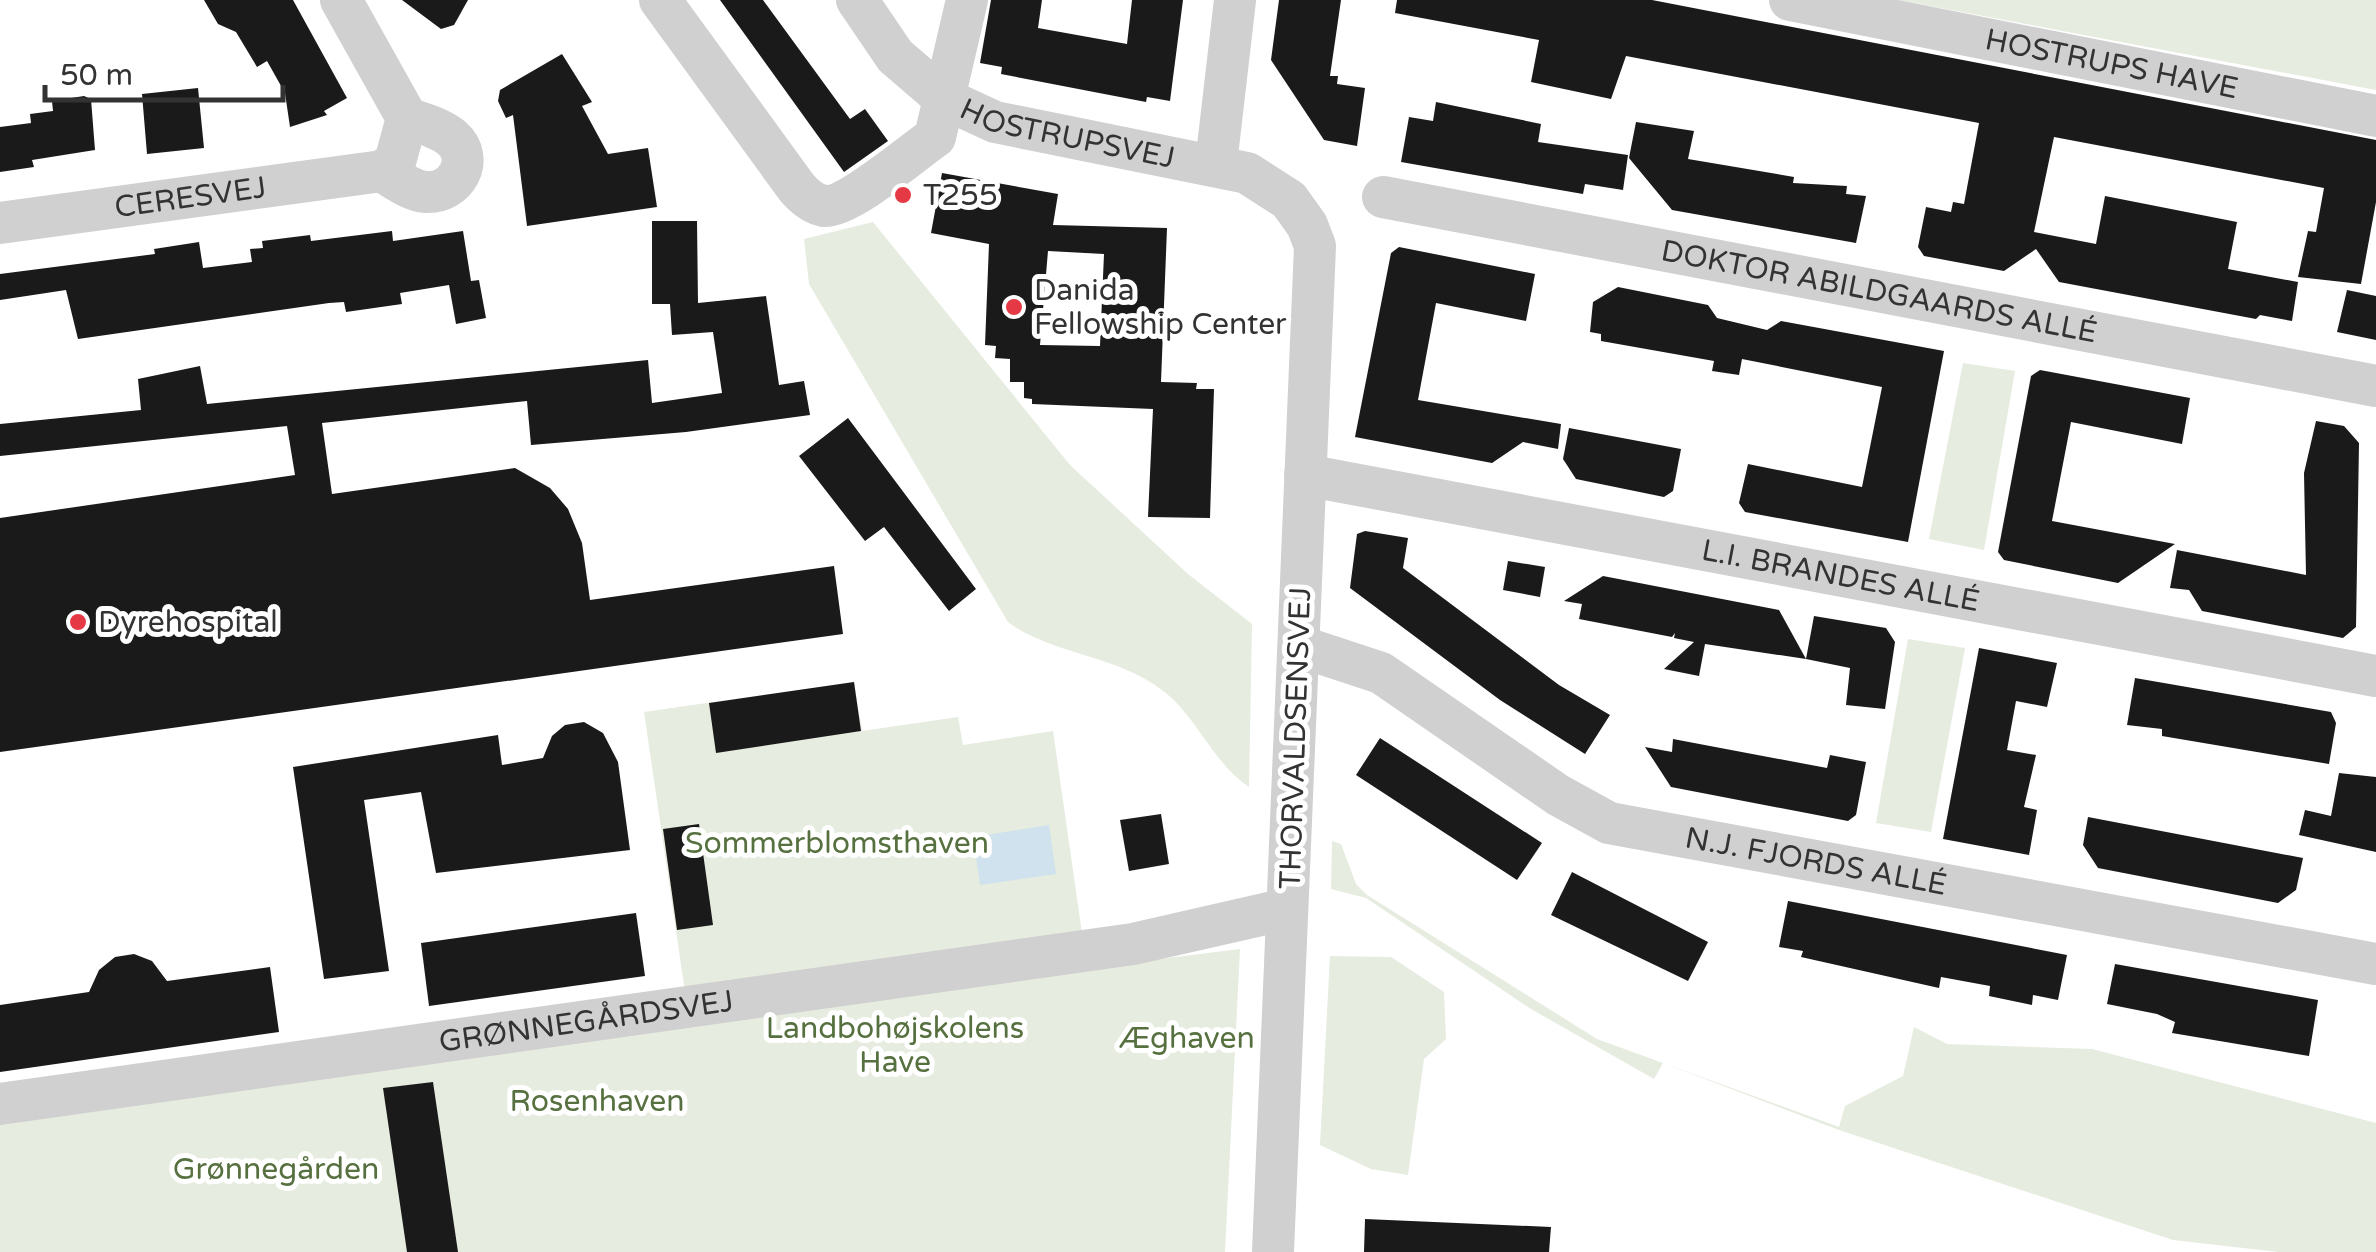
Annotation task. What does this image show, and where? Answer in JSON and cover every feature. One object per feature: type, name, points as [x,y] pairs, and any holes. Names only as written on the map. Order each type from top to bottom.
[{"type":"street","points":[[341,0],[397,146],[418,190],[440,192],[449,187],[463,161],[456,142],[397,146]]},
{"type":"street","points":[[660,0],[787,175],[804,196],[820,205],[847,199],[935,137],[967,0]]},
{"type":"street","name":"HOSTRUPSVEJ","points":[[857,0],[895,56],[945,99],[995,122],[1081,142],[1216,164],[1270,185],[1290,200],[1308,225]]},
{"type":"street","points":[[1216,164],[1236,0]]},
{"type":"street","name":"HOSTRUPS HAVE","points":[[1790,0],[1846,5],[2376,116]]},
{"type":"street","name":"CERESVEJ","points":[[0,224],[397,146]]},
{"type":"street","name":"DOKTOR ABILDGAARDS ALLÉ","points":[[1383,197],[2376,386]]},
{"type":"street","name":"THORVALDSENSVEJ","points":[[1273,1252],[1316,271],[1308,225]]},
{"type":"street","name":"L.I. BRANDES ALLÉ","points":[[1305,475],[2376,676]]},
{"type":"street","name":"N.J. FJORDS ALLÉ","points":[[1299,646],[1381,673],[1558,795],[1608,823],[2376,964]]},
{"type":"street","name":"GRØNNEGÅRDSVEJ","points":[[0,1104],[1133,944],[1288,909]]},
{"type":"green space","points":[[1898,0],[2376,0],[2376,90]]},
{"type":"green space","points":[[873,222],[1070,465],[1188,574],[1252,624],[1249,787],[1225,765],[1162,690],[1124,669],[1044,641],[1008,622],[809,284],[804,239]]},
{"type":"green space","points":[[1963,363],[2015,371],[1984,550],[1929,539]]},
{"type":"green space","points":[[1908,639],[1965,648],[1931,832],[1876,823]]},
{"type":"green space","name":"Landbohøjskolens Have","points":[[854,682],[862,731],[958,717],[963,745],[1053,731],[1087,968],[1240,949],[1225,1252],[0,1252],[0,1125],[690,1026],[644,712]]},
{"type":"green space","points":[[1332,841],[1341,844],[1356,884],[1367,895],[1597,1039],[1663,1063],[1654,1079],[1531,1009],[1366,898],[1331,889]]},
{"type":"green space","points":[[1330,956],[1391,957],[1444,992],[1446,1039],[1424,1059],[1408,1175],[1371,1169],[1320,1145]]},
{"type":"green space","points":[[1914,1027],[1947,1044],[2092,1049],[2376,1123],[2376,1252],[2279,1252],[2173,1240],[1839,1130],[1663,1063],[1839,1127],[1845,1106],[1903,1076]]},
{"type":"water","points":[[1049,825],[1056,874],[980,885],[973,837]]},
{"type":"building","points":[[204,0],[293,0],[347,98],[324,111],[327,115],[290,127],[285,93],[267,61],[257,67],[236,32],[218,24]]},
{"type":"building","points":[[402,0],[468,0],[454,25],[441,29]]},
{"type":"building","points":[[720,0],[763,0],[850,119],[865,109],[888,141],[844,172]]},
{"type":"building","points":[[991,0],[1042,0],[1038,28],[1127,44],[1132,0],[1183,0],[1170,101],[1147,97],[1146,102],[1001,74],[1002,67],[980,63]]},
{"type":"building","points":[[1279,0],[1341,0],[1330,76],[1338,76],[1337,84],[1365,88],[1357,146],[1324,140],[1271,60]]},
{"type":"building","points":[[1397,0],[1652,0],[2376,140],[2376,202],[2361,284],[2298,277],[2308,231],[2316,232],[2324,188],[2054,137],[2034,232],[2096,244],[2105,196],[2237,222],[2228,269],[2298,282],[2292,321],[2260,315],[2256,319],[2059,282],[2036,249],[2004,271],[1924,256],[1918,247],[1926,207],[1951,212],[1953,202],[1964,204],[1979,123],[1626,56],[1611,99],[1531,82],[1539,40],[1395,13]]},
{"type":"building","points":[[562,54],[592,102],[582,106],[608,154],[648,148],[657,207],[527,226],[513,115],[506,118],[498,101],[500,90]]},
{"type":"building","points":[[198,88],[204,148],[147,154],[142,94]]},
{"type":"building","points":[[84,96],[91,99],[95,150],[32,160],[34,167],[0,172],[0,127],[31,123],[30,114],[53,111],[52,101]]},
{"type":"building","points":[[1436,102],[1541,124],[1538,142],[1628,155],[1623,190],[1585,184],[1583,194],[1401,162],[1409,117],[1433,121]]},
{"type":"building","points":[[1636,122],[1694,131],[1688,159],[1794,177],[1793,183],[1847,186],[1846,194],[1866,196],[1856,243],[1672,210],[1629,158]]},
{"type":"building","points":[[942,173],[1058,194],[1053,225],[1167,228],[1161,382],[1197,383],[1196,389],[1214,389],[1210,518],[1148,517],[1153,409],[1032,404],[1032,399],[1024,398],[1024,382],[1010,382],[1010,359],[995,358],[996,346],[985,345],[989,244],[931,233]],"holes":[[[1048,251],[1104,254],[1100,346],[1040,345]]]},
{"type":"building","points":[[652,221],[697,221],[698,303],[766,296],[779,385],[804,381],[810,415],[686,432],[531,445],[527,401],[322,423],[332,494],[515,468],[550,488],[568,509],[582,543],[590,600],[834,566],[843,634],[0,752],[0,518],[295,475],[287,426],[0,456],[0,424],[141,410],[138,379],[200,366],[207,404],[648,360],[652,403],[722,393],[713,332],[672,335],[670,304],[652,304]]},
{"type":"building","points":[[392,231],[393,241],[463,231],[471,281],[479,280],[486,318],[456,324],[449,285],[400,293],[402,304],[346,312],[344,302],[329,303],[78,339],[66,290],[0,300],[0,274],[155,254],[154,249],[199,242],[203,268],[252,262],[250,249],[263,248],[262,241],[310,235],[311,241]]},
{"type":"building","points":[[1399,247],[1535,274],[1526,321],[1436,303],[1418,400],[1561,424],[1558,449],[1523,442],[1492,463],[1355,437],[1391,253]]},
{"type":"building","points":[[1618,287],[1708,305],[1717,318],[1767,330],[1781,321],[1944,351],[1908,542],[1745,512],[1739,503],[1748,464],[1862,487],[1882,387],[1742,359],[1739,375],[1712,371],[1714,361],[1601,341],[1601,334],[1590,332],[1593,302]]},
{"type":"building","points":[[2347,290],[2376,296],[2376,340],[2337,332]]},
{"type":"building","points":[[2040,370],[2190,398],[2182,444],[2071,422],[2052,521],[2175,544],[2118,583],[2004,560],[1998,552],[2031,376]]},
{"type":"building","points":[[848,418],[976,589],[949,611],[884,527],[865,541],[799,456]]},
{"type":"building","points":[[2316,421],[2344,426],[2359,443],[2356,627],[2343,638],[2202,611],[2189,590],[2170,588],[2177,550],[2306,575],[2304,473]]},
{"type":"building","points":[[1569,428],[1681,449],[1673,491],[1664,497],[1576,479],[1563,459]]},
{"type":"building","points":[[1365,531],[1408,538],[1403,568],[1559,685],[1610,715],[1585,754],[1500,700],[1350,588],[1357,534]]},
{"type":"building","points":[[1508,561],[1545,567],[1540,597],[1503,590]]},
{"type":"building","points":[[1603,576],[1779,610],[1806,659],[1705,644],[1699,676],[1664,669],[1694,642],[1674,638],[1675,633],[1672,637],[1579,619],[1582,604],[1564,601]]},
{"type":"building","points":[[1814,616],[1886,628],[1895,642],[1885,709],[1846,705],[1850,668],[1806,659]]},
{"type":"building","points":[[1979,648],[2057,663],[2047,707],[2016,701],[2007,750],[2036,755],[2024,807],[2037,810],[2029,855],[1943,839]]},
{"type":"building","points":[[2135,678],[2331,712],[2336,723],[2329,764],[2162,736],[2162,729],[2127,725]]},
{"type":"building","points":[[854,682],[861,731],[716,753],[709,703]]},
{"type":"building","points":[[584,722],[603,733],[618,762],[630,850],[436,873],[421,792],[364,800],[389,971],[324,979],[293,767],[498,735],[502,765],[543,758],[552,736],[565,725]]},
{"type":"building","points":[[1380,738],[1542,843],[1517,880],[1356,775]]},
{"type":"building","points":[[1673,739],[1827,768],[1830,755],[1866,762],[1856,815],[1848,821],[1671,787],[1645,747],[1672,752]]},
{"type":"building","points":[[2339,773],[2376,777],[2376,852],[2299,835],[2305,810],[2331,816]]},
{"type":"building","points":[[1161,814],[1169,864],[1129,871],[1120,820]]},
{"type":"building","points":[[2088,817],[2303,858],[2296,890],[2278,903],[2098,868],[2083,845]]},
{"type":"building","points":[[699,824],[713,925],[677,930],[663,829]]},
{"type":"building","points":[[1572,872],[1708,942],[1688,981],[1551,915]]},
{"type":"building","points":[[1788,901],[2067,955],[2058,1000],[2033,995],[2032,1005],[1989,996],[1990,986],[1941,977],[1939,988],[1801,957],[1803,951],[1779,947]]},
{"type":"building","points":[[636,913],[645,976],[429,1006],[421,943]]},
{"type":"building","points":[[134,954],[152,961],[167,981],[270,967],[279,1032],[0,1072],[0,1005],[89,992],[99,970],[115,957]]},
{"type":"building","points":[[2115,964],[2318,1000],[2309,1056],[2172,1033],[2175,1022],[2157,1014],[2107,1004]]},
{"type":"building","points":[[433,1082],[458,1252],[407,1252],[383,1088]]},
{"type":"building","points":[[1365,1219],[1551,1227],[1549,1252],[1364,1252]]},
{"type":"place","name":"T255","points":[[903,195]]},
{"type":"place","name":"Danida Fellowship Center","points":[[1014,307]]},
{"type":"place","name":"Dyrehospital","points":[[78,622]]},
{"type":"park label","name":"Sommerblomsthaven","points":[[837,843]]},
{"type":"park label","name":"Æghaven","points":[[1187,1038]]},
{"type":"park label","name":"Rosenhaven","points":[[597,1101]]},
{"type":"park label","name":"Grønnegården","points":[[276,1169]]}]
